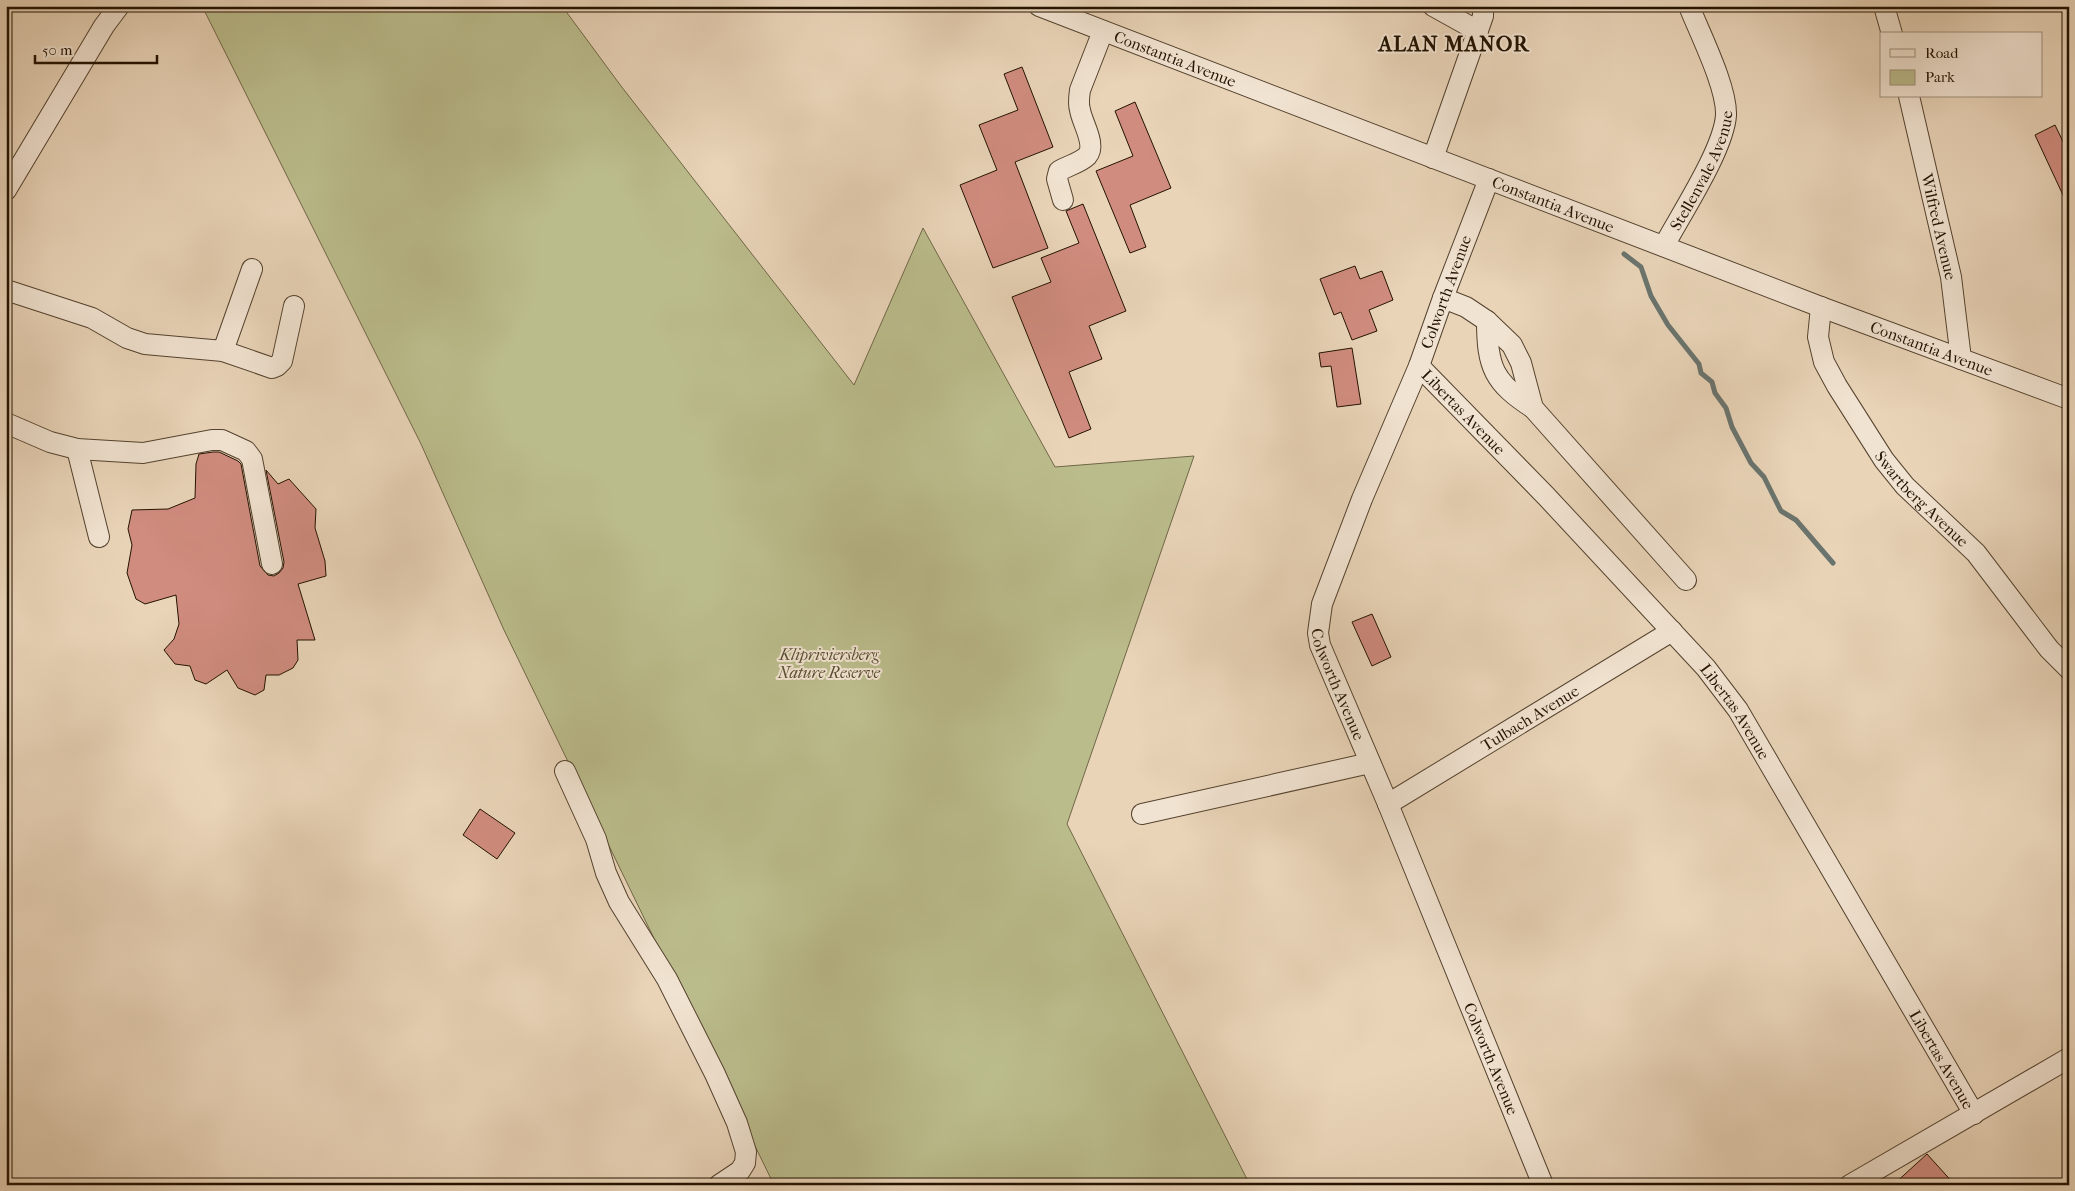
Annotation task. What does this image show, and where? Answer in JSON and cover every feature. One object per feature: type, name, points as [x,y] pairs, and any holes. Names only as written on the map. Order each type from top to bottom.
[{"type":"street","points":[[6,190],[104,26],[119,6]]},
{"type":"street","name":"Constantia Avenue","points":[[1039,6],[1821,307],[2069,399]]},
{"type":"street","points":[[1433,6],[1478,31]]},
{"type":"street","points":[[1433,158],[1484,16],[1483,6]]},
{"type":"street","name":"Stellenvale Avenue","points":[[1664,246],[1720,141],[1726,114],[1720,82],[1689,6]]},
{"type":"street","points":[[1884,6],[1891,32]]},
{"type":"street","points":[[1063,200],[1057,179],[1059,171],[1086,157],[1090,151],[1090,144],[1078,99],[1103,31]]},
{"type":"street","name":"Wilfred Avenue","points":[[1909,98],[1951,277],[1961,359]]},
{"type":"street","name":"Colworth Avenue","points":[[1489,179],[1419,366],[1362,499],[1319,613],[1318,633],[1320,645],[1388,804],[1542,1185]]},
{"type":"street","points":[[223,351],[252,269]]},
{"type":"street","points":[[6,290],[92,318],[134,341],[223,351],[272,368],[278,366],[282,360],[294,306]]},
{"type":"street","points":[[1443,298],[1466,307],[1487,321],[1512,345],[1521,363],[1534,408]]},
{"type":"street","name":"Swartberg Avenue","points":[[1821,307],[1818,337],[1824,362],[1836,386],[1884,460],[1905,486],[1976,553],[2049,649],[2069,669]]},
{"type":"street","points":[[1487,321],[1487,349],[1492,366],[1501,382],[1513,395],[1534,408],[1686,580]]},
{"type":"street","name":"Libertas Avenue","points":[[1419,366],[1546,496],[1672,631],[1706,668],[1738,710],[1974,1114]]},
{"type":"street","points":[[6,423],[50,442],[77,449],[143,453],[212,440],[222,440],[246,451],[255,466],[272,564]]},
{"type":"street","points":[[77,449],[99,537]]},
{"type":"street","name":"Tulbach Avenue","points":[[1388,804],[1672,631]]},
{"type":"street","points":[[1142,814],[1370,763]]},
{"type":"street","points":[[565,771],[596,838],[606,873],[619,902],[667,979],[715,1074],[737,1123],[746,1152],[745,1163],[740,1171],[719,1185]]},
{"type":"street","points":[[1850,1185],[2069,1058]]},
{"type":"green space","name":"Klipriviersberg Nature Reserve","points":[[202,6],[562,6],[621,86],[854,385],[923,228],[1055,467],[1194,456],[1067,824],[1250,1185],[774,1185],[504,630],[421,444]]},
{"type":"building","points":[[1022,67],[1053,147],[1015,162],[1048,248],[993,268],[960,185],[997,170],[979,125],[1018,110],[1004,74]]},
{"type":"building","points":[[1135,102],[1171,188],[1130,205],[1146,247],[1130,253],[1096,171],[1133,156],[1115,111]]},
{"type":"building","points":[[2055,125],[2069,154],[2069,208],[2035,135]]},
{"type":"building","points":[[1083,204],[1126,311],[1089,326],[1102,359],[1069,372],[1091,429],[1069,438],[1012,297],[1051,282],[1041,258],[1079,243],[1066,211]]},
{"type":"building","points":[[1355,266],[1360,279],[1382,271],[1393,300],[1369,310],[1377,331],[1352,340],[1341,312],[1334,315],[1320,279]]},
{"type":"building","points":[[1352,348],[1361,404],[1337,407],[1331,366],[1321,367],[1319,353]]},
{"type":"building","points":[[219,452],[241,464],[260,566],[268,575],[274,576],[279,573],[283,568],[284,562],[266,470],[278,484],[289,479],[316,509],[315,528],[325,561],[326,576],[298,584],[315,640],[297,640],[298,660],[293,668],[279,675],[266,675],[264,690],[255,695],[238,688],[227,670],[206,684],[195,680],[190,666],[175,664],[164,650],[174,639],[179,624],[176,595],[145,604],[136,599],[127,573],[132,545],[128,529],[132,510],[168,509],[195,498],[196,464],[199,454]]},
{"type":"building","points":[[1372,614],[1391,657],[1372,666],[1352,622]]},
{"type":"building","points":[[480,809],[515,833],[497,859],[463,835]]},
{"type":"building","points":[[1927,1154],[1955,1185],[1893,1185]]},
{"type":"waterway","points":[[1624,254],[1641,267],[1651,296],[1668,325],[1699,364],[1701,373],[1712,382],[1715,393],[1726,408],[1732,427],[1751,463],[1764,477],[1781,511],[1796,520],[1833,563]]},
{"type":"district","name":"ALAN MANOR","points":[[1454,44]]}]
